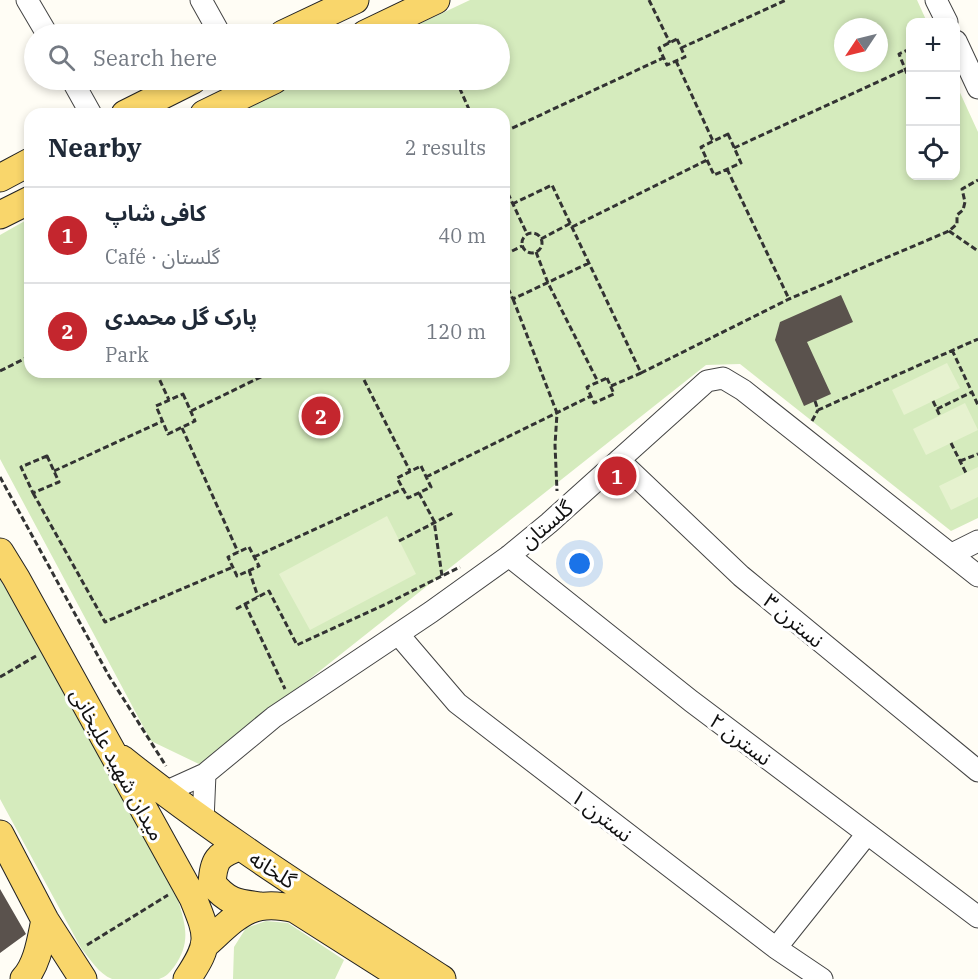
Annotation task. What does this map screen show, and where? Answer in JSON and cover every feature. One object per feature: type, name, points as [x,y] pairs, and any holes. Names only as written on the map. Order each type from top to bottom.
[{"type":"main road","points":[[304,24],[354,0]]},
{"type":"main road","points":[[386,24],[435,0]]},
{"type":"main road","points":[[137,108],[172,90]]},
{"type":"main road","points":[[216,108],[253,90]]},
{"type":"main road","points":[[0,178],[24,165]]},
{"type":"main road","name":"میدان شهید علیخانی","points":[[0,552],[8,572],[54,647],[186,885],[202,920],[196,967]]},
{"type":"main road","name":"گلخانه","points":[[111,751],[171,789],[203,821],[239,847],[442,979]]},
{"type":"main road","points":[[0,834],[45,920],[83,979]]},
{"type":"main road","points":[[239,847],[222,853],[213,865],[212,883],[223,896],[239,903],[260,906]]},
{"type":"main road","name":"گلخانه","points":[[196,967],[238,914],[260,906],[279,905],[295,909],[405,979]]},
{"type":"main road","points":[[24,979],[29,974],[38,950],[45,920]]},
{"type":"street","points":[[27,0],[40,24]]},
{"type":"street","points":[[201,0],[214,24]]},
{"type":"street","points":[[936,0],[945,18]]},
{"type":"street","points":[[960,48],[975,76]]},
{"type":"street","points":[[78,90],[88,108]]},
{"type":"street","name":"گلستان","points":[[171,789],[205,774],[274,717],[509,556],[707,381],[723,378],[743,390],[952,554],[975,569]]},
{"type":"street","name":"نسترن ۳","points":[[619,460],[741,576],[978,771]]},
{"type":"street","points":[[952,554],[978,541]]},
{"type":"street","name":"نسترن ۲","points":[[509,556],[691,701],[978,917]]},
{"type":"street","name":"نسترن ۱","points":[[398,634],[457,703],[776,948],[822,979]]},
{"type":"street","points":[[203,821],[205,774]]},
{"type":"street","points":[[776,948],[867,834]]},
{"type":"path","points":[[649,0],[670,43]]},
{"type":"path","points":[[681,48],[786,0]]},
{"type":"path","points":[[677,39],[685,57],[666,65],[659,48],[670,43],[677,39]]},
{"type":"path","points":[[734,148],[906,69],[899,54],[906,51]]},
{"type":"path","points":[[510,129],[663,58]]},
{"type":"path","points":[[676,61],[713,141]]},
{"type":"path","points":[[460,90],[468,108]]},
{"type":"path","points":[[728,134],[734,148],[741,163],[714,175],[701,147],[728,134]]},
{"type":"path","points":[[541,239],[707,160]]},
{"type":"path","points":[[727,169],[789,299]]},
{"type":"path","points":[[611,386],[789,299],[949,231],[957,224],[957,215],[963,210],[965,202],[962,189],[978,180]]},
{"type":"path","points":[[510,205],[552,185],[641,373]]},
{"type":"path","points":[[510,198],[527,234]]},
{"type":"path","points":[[949,231],[978,251]]},
{"type":"path","points":[[527,234],[537,234],[541,239],[542,245],[536,252],[530,253],[522,246],[522,239],[527,234]]},
{"type":"path","points":[[510,252],[522,246]]},
{"type":"path","points":[[536,252],[548,283],[598,382]]},
{"type":"path","points":[[513,299],[589,263]]},
{"type":"path","points":[[510,293],[557,413],[555,445],[557,495]]},
{"type":"path","points":[[815,401],[818,410],[978,339]]},
{"type":"path","points":[[952,350],[978,405]]},
{"type":"path","points":[[0,371],[24,359]]},
{"type":"path","points":[[159,378],[169,400]]},
{"type":"path","points":[[191,411],[259,378]]},
{"type":"path","points":[[363,378],[410,471]]},
{"type":"path","points":[[606,378],[611,386],[614,394],[594,403],[587,387],[606,378]]},
{"type":"path","points":[[937,409],[972,392]]},
{"type":"path","points":[[183,394],[191,411],[195,421],[168,434],[156,406],[183,394]]},
{"type":"path","points":[[426,477],[591,396]]},
{"type":"path","points":[[933,401],[940,416]]},
{"type":"path","points":[[54,471],[163,421]]},
{"type":"path","points":[[182,428],[238,552]]},
{"type":"path","points":[[951,443],[966,473]]},
{"type":"path","points":[[960,461],[978,454]]},
{"type":"path","points":[[33,493],[58,482],[47,456],[21,468],[33,493],[105,622],[233,567]]},
{"type":"path","points":[[421,466],[431,487],[408,498],[397,478],[410,471],[421,466]]},
{"type":"path","points":[[0,477],[171,789]]},
{"type":"path","points":[[254,557],[403,489]]},
{"type":"path","points":[[419,493],[434,521],[442,576]]},
{"type":"path","points":[[399,540],[453,513]]},
{"type":"path","points":[[249,547],[254,557],[259,566],[237,576],[228,557],[249,547]]},
{"type":"path","points":[[236,609],[269,591],[297,645],[468,563]]},
{"type":"path","points":[[249,570],[258,597]]},
{"type":"path","points":[[245,604],[292,705]]},
{"type":"path","points":[[0,677],[54,647]]},
{"type":"path","points":[[67,956],[186,885]]},
{"type":"green space","points":[[470,0],[917,0],[925,18],[906,18],[906,180],[960,180],[960,93],[978,132],[978,518],[951,531],[740,364],[706,365],[201,765],[151,741],[0,459],[0,235],[24,221],[24,378],[510,378],[510,108],[244,108],[283,90],[510,90],[510,24],[419,24]]},
{"type":"green space","points":[[947,363],[960,388],[904,415],[892,390]]},
{"type":"green space","points":[[965,403],[978,430],[926,455],[913,429]]},
{"type":"green space","points":[[978,467],[978,497],[951,510],[939,486]]},
{"type":"green space","points":[[387,516],[416,574],[310,630],[279,574]]},
{"type":"green space","points":[[0,580],[21,613],[178,900],[185,926],[185,942],[174,967],[159,979],[112,979],[95,966],[81,948],[0,799]]},
{"type":"green space","points":[[266,921],[288,923],[344,960],[335,979],[233,979],[234,947],[246,928]]},
{"type":"building","points":[[841,295],[853,322],[807,342],[831,394],[804,406],[775,340],[780,322]]},
{"type":"building","points":[[0,889],[26,934],[0,953]]},
{"type":"place","name":"پارک گل محمدی","points":[[321,416]]},
{"type":"place","name":"کافی شاپ","points":[[617,476]]}]
